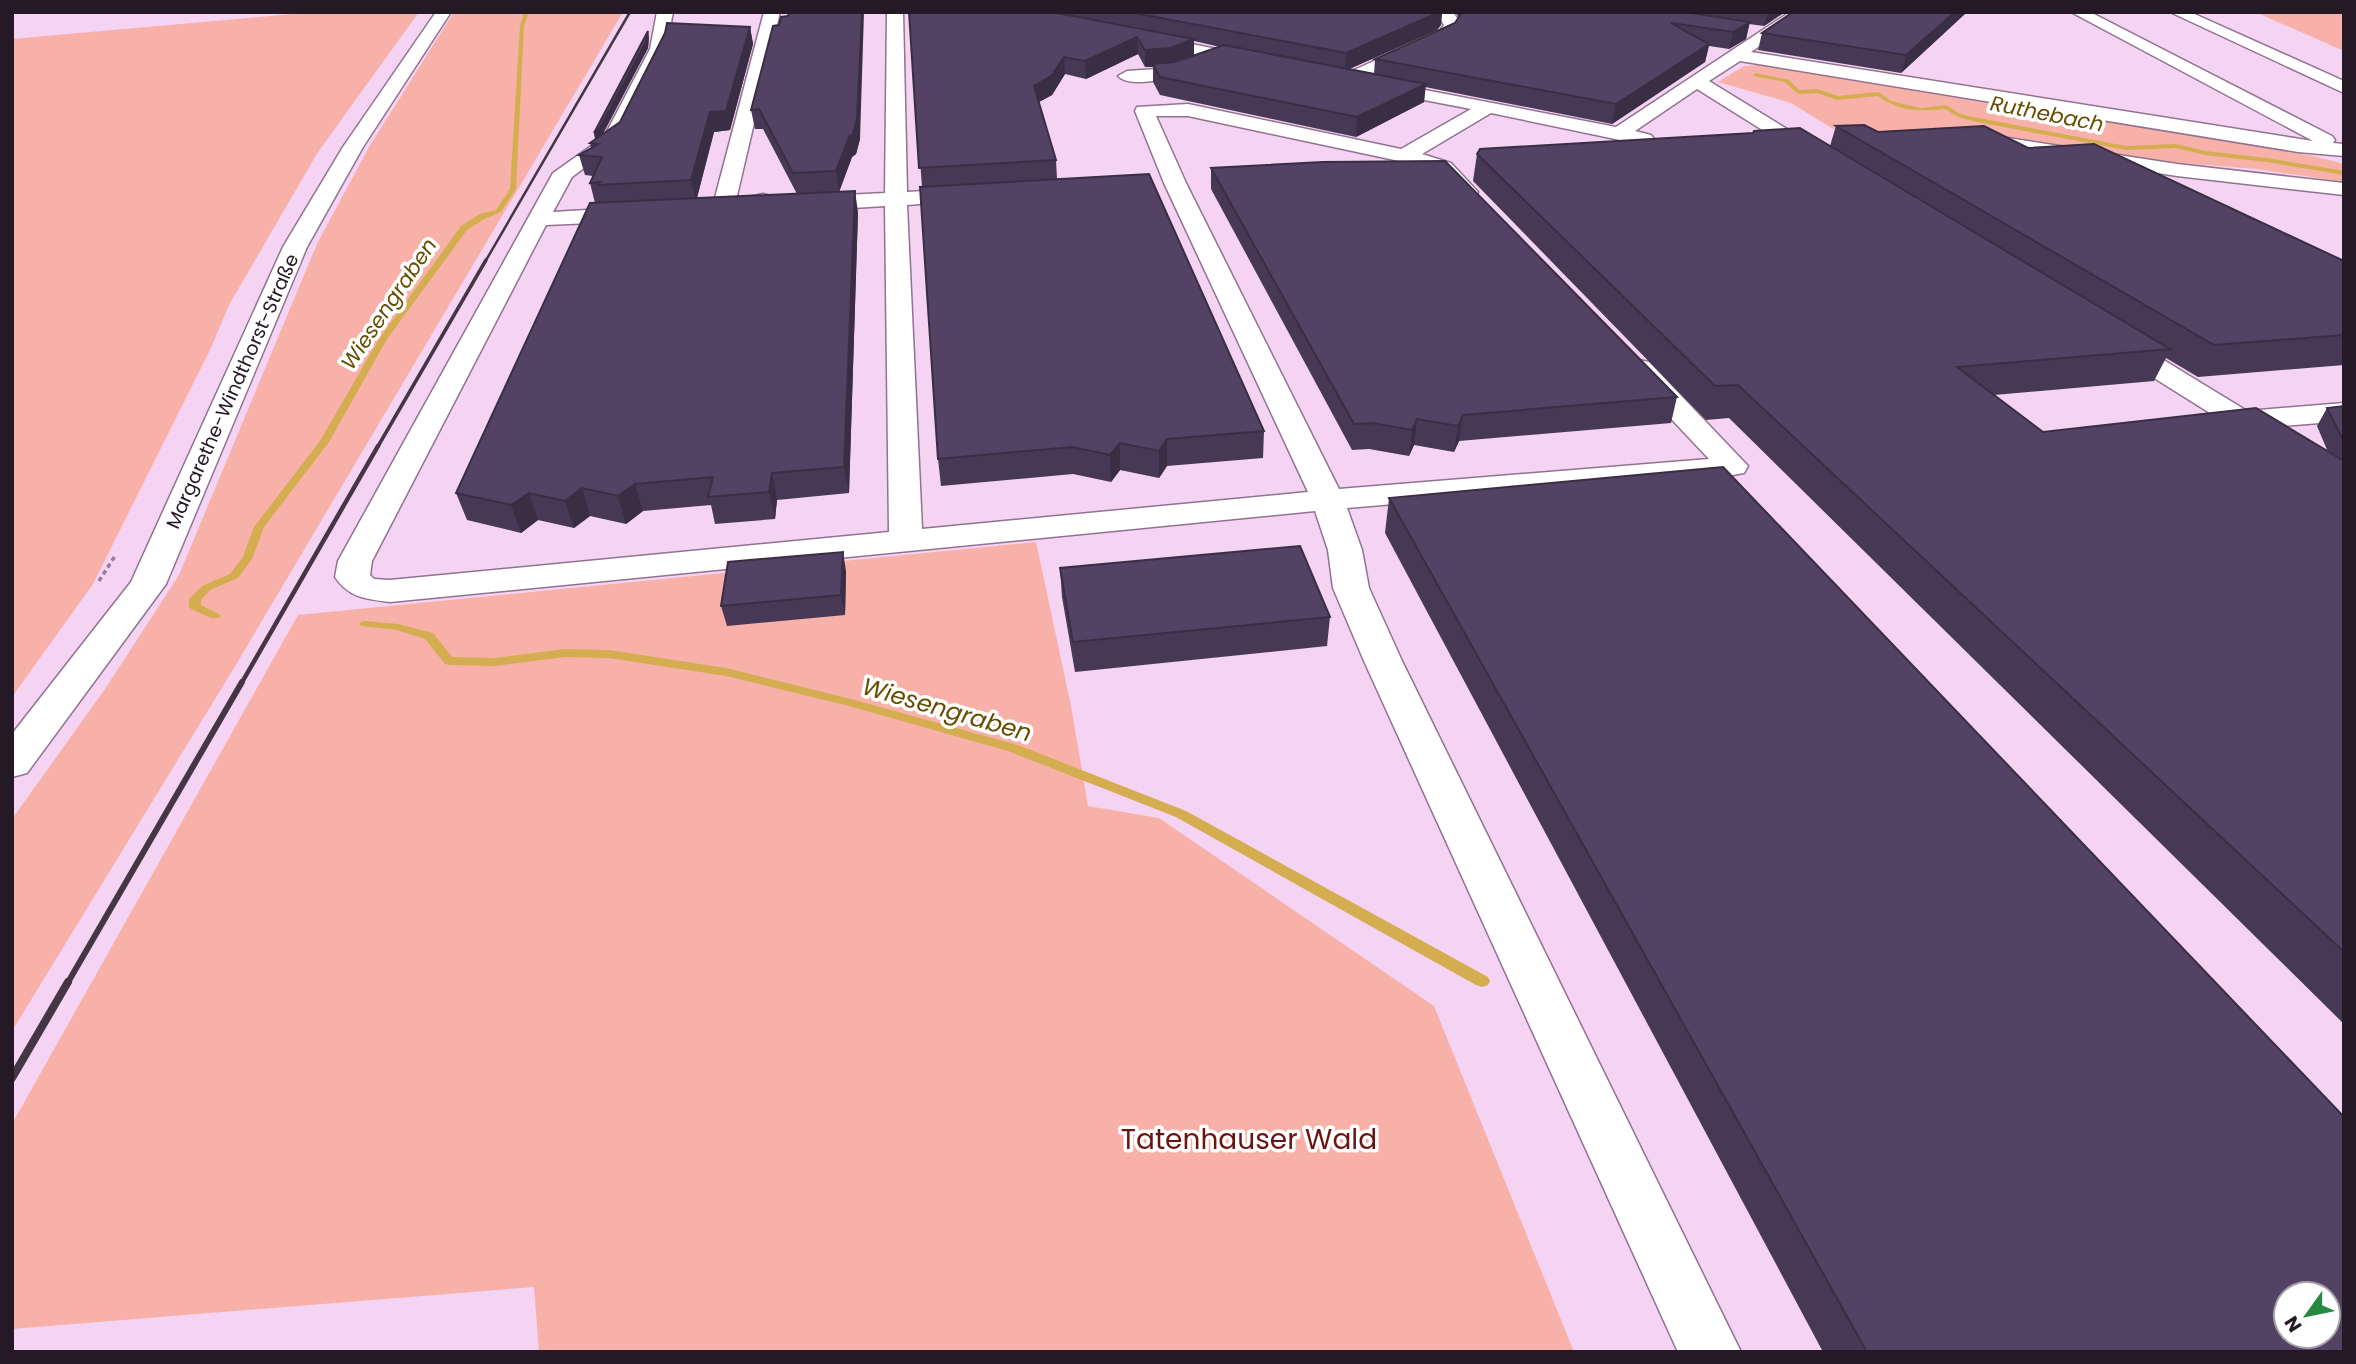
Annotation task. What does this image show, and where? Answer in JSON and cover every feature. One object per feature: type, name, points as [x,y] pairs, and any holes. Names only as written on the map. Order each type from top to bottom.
[{"type":"main road","name":"Margarethe-Windthorst-Straße","points":[[12,763],[148,584],[295,247],[353,147],[444,12]]},
{"type":"main road","points":[[665,12],[658,49],[612,140],[564,173],[355,561],[352,577],[364,588],[390,591],[1328,500],[1733,466],[1617,346]]},
{"type":"main road","points":[[723,209],[772,12]]},
{"type":"main road","points":[[895,12],[894,156],[906,540]]},
{"type":"main road","points":[[1620,133],[1801,12]]},
{"type":"main road","points":[[2078,12],[2344,150]]},
{"type":"main road","points":[[2177,12],[2344,88]]},
{"type":"main road","points":[[2205,12],[2344,74]]},
{"type":"main road","points":[[1346,80],[1445,35],[1452,29],[1453,24],[1447,20],[1445,13]]},
{"type":"main road","points":[[1740,30],[1766,34]]},
{"type":"main road","points":[[1119,34],[1272,65]]},
{"type":"main road","points":[[1135,94],[1174,73],[1222,55]]},
{"type":"main road","points":[[1736,55],[2284,144],[2344,150]]},
{"type":"main road","points":[[1114,57],[1135,94],[1328,500],[1345,550],[1351,588],[1383,661],[1710,1352]]},
{"type":"main road","points":[[1297,70],[1620,133],[1658,149],[1617,156]]},
{"type":"main road","points":[[1698,82],[1798,144],[1835,154]]},
{"type":"main road","points":[[1135,94],[1188,110],[1444,167],[1482,207]]},
{"type":"main road","points":[[1404,156],[1488,107]]},
{"type":"main road","points":[[1951,136],[2177,170],[2344,189]]},
{"type":"main road","points":[[1760,147],[1798,144]]},
{"type":"main road","points":[[876,169],[894,156]]},
{"type":"main road","points":[[1376,171],[1470,165]]},
{"type":"main road","points":[[723,209],[854,180]]},
{"type":"main road","points":[[1147,184],[1202,181]]},
{"type":"main road","points":[[697,210],[994,193]]},
{"type":"main road","points":[[540,219],[658,212]]},
{"type":"main road","points":[[2102,333],[2344,484]]},
{"type":"main road","points":[[2202,424],[2344,412]]},
{"type":"green space","points":[[315,12],[419,12],[318,152],[229,305],[211,348],[93,584],[12,697],[12,39]]},
{"type":"green space","points":[[454,12],[623,12],[234,668],[12,1031],[12,819],[105,689],[179,575],[317,244],[369,147]]},
{"type":"green space","points":[[2255,12],[2344,12],[2344,51]]},
{"type":"green space","points":[[1761,65],[2313,156],[2344,164],[2344,182],[2257,169],[2142,160],[1948,130],[1843,135],[1791,103],[1718,82],[1744,66]]},
{"type":"green space","name":"Tatenhauser Wald","points":[[1036,542],[1071,706],[1088,806],[1159,818],[1434,1006],[1574,1352],[539,1352],[534,1287],[12,1329],[12,1124],[298,615]]},
{"type":"building","points":[[789,12],[862,12],[857,119],[836,171],[793,173],[759,109],[751,110],[773,26],[779,25],[781,17],[788,16]]},
{"type":"building","points":[[909,12],[1052,12],[1194,39],[1171,48],[1145,50],[1137,37],[1085,61],[1064,57],[1051,76],[1034,86],[1056,160],[919,168]]},
{"type":"building","points":[[1129,12],[1440,12],[1346,53]]},
{"type":"building","points":[[1462,12],[1684,12],[1750,22],[1733,32],[1671,23],[1709,44],[1616,104],[1375,59],[1455,23]]},
{"type":"building","points":[[1793,12],[1955,12],[1906,55],[1762,33]]},
{"type":"building","points":[[667,23],[750,27],[726,111],[710,112],[691,180],[598,185],[600,182],[590,183],[602,157],[579,155],[598,144],[590,143],[620,122],[665,33]]},
{"type":"building","points":[[648,31],[646,42],[600,128],[594,133]]},
{"type":"building","points":[[1224,45],[1426,84],[1357,117],[1160,77],[1153,64],[1175,62]]},
{"type":"building","points":[[1864,125],[1878,132],[1984,126],[2028,148],[2094,144],[2344,261],[2344,335],[2214,345],[1836,126]]},
{"type":"building","points":[[1800,128],[2170,349],[1957,367],[2043,432],[2256,408],[2344,461],[2344,952],[1738,385],[1715,386],[1477,154],[1480,149]]},
{"type":"building","points":[[1445,161],[1677,397],[1463,415],[1458,426],[1417,419],[1412,430],[1372,423],[1354,424],[1211,168],[1323,162]]},
{"type":"building","points":[[1149,174],[1264,431],[1167,439],[1159,451],[1120,443],[1110,455],[1072,447],[938,459],[920,187]]},
{"type":"building","points":[[855,191],[844,467],[772,473],[769,492],[708,497],[713,477],[635,484],[618,496],[582,488],[565,501],[529,493],[511,505],[456,493],[590,203]]},
{"type":"building","points":[[2344,406],[2344,442],[2327,408]]},
{"type":"building","points":[[1723,467],[2344,1117],[2344,1352],[1867,1352],[1389,498]]},
{"type":"building","points":[[1300,546],[1330,617],[1073,642],[1060,568]]},
{"type":"building","points":[[843,552],[841,595],[721,606],[728,562]]},
{"type":"waterway","name":"Wiesengraben","points":[[215,616],[195,607],[195,599],[206,588],[234,576],[248,557],[259,527],[324,442],[383,339],[464,228],[483,216],[499,211],[513,189],[522,26],[527,12]]},
{"type":"waterway","name":"Ruthebach","points":[[1755,75],[1787,81],[1798,92],[1818,91],[1837,98],[1879,94],[1889,102],[1920,110],[1946,107],[1958,115],[1972,119],[2126,148],[2176,146],[2205,153],[2344,173]]},
{"type":"waterway","name":"Wiesengraben","points":[[365,624],[398,627],[429,636],[449,661],[494,662],[565,653],[609,654],[726,672],[1013,748],[1181,814],[1482,981]]},
{"type":"railway","points":[[485,262],[630,12]]},
{"type":"railway","points":[[377,448],[486,260]]},
{"type":"railway","points":[[241,684],[378,446]]},
{"type":"railway","points":[[67,984],[242,682]]},
{"type":"railway","points":[[12,1078],[68,982]]}]
